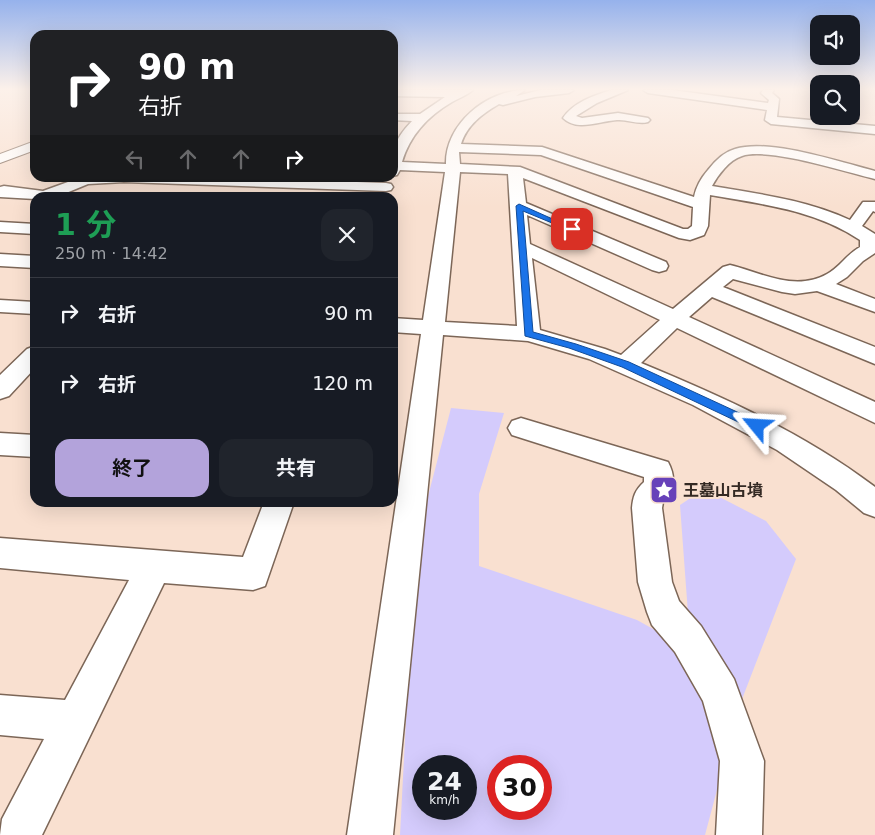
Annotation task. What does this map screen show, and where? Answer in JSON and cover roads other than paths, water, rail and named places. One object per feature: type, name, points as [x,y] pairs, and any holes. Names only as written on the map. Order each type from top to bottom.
[{"type":"main road","points":[[1,158],[30,147]]},
{"type":"street","points":[[398,146],[412,129]]},
{"type":"street","points":[[370,835],[453,168],[453,148],[463,129]]},
{"type":"street","points":[[398,132],[409,132]]},
{"type":"street","points":[[453,148],[542,151],[703,206]]},
{"type":"street","points":[[398,177],[453,168],[515,170],[679,233],[690,235],[698,231],[700,226],[704,189],[727,159],[737,153],[752,150],[774,152],[875,175]]},
{"type":"street","points":[[515,170],[529,334]]},
{"type":"street","points":[[59,192],[82,182]]},
{"type":"street","points":[[191,192],[200,182]]},
{"type":"street","points":[[626,364],[730,271],[768,284],[786,288],[806,288],[832,279],[859,266],[855,258],[869,249],[872,239],[854,227],[794,206],[704,189]]},
{"type":"street","points":[[0,192],[4,190],[30,194]]},
{"type":"street","points":[[854,227],[869,205],[875,207]]},
{"type":"street","points":[[519,206],[659,266]]},
{"type":"street","points":[[0,227],[30,228]]},
{"type":"street","points":[[523,248],[673,320],[875,413]]},
{"type":"street","points":[[0,260],[30,262]]},
{"type":"street","points":[[817,284],[875,306]]},
{"type":"street","points":[[709,288],[875,356]]},
{"type":"street","points":[[0,306],[30,308]]},
{"type":"street","points":[[398,325],[529,334],[573,346],[626,364],[702,398],[787,442],[846,481],[875,504]]},
{"type":"street","points":[[0,390],[23,365]]},
{"type":"street","points":[[521,428],[658,470],[659,488],[648,497],[647,508],[655,582],[665,612],[688,639],[720,693],[742,761],[739,835]]},
{"type":"street","points":[[0,444],[30,446]]},
{"type":"street","points":[[0,553],[252,574],[277,507]]},
{"type":"street","points":[[18,835],[154,565]]},
{"type":"street","points":[[0,715],[74,721]]},
{"type":"place","name":"王墓山古墳","points":[[664,490]]}]
